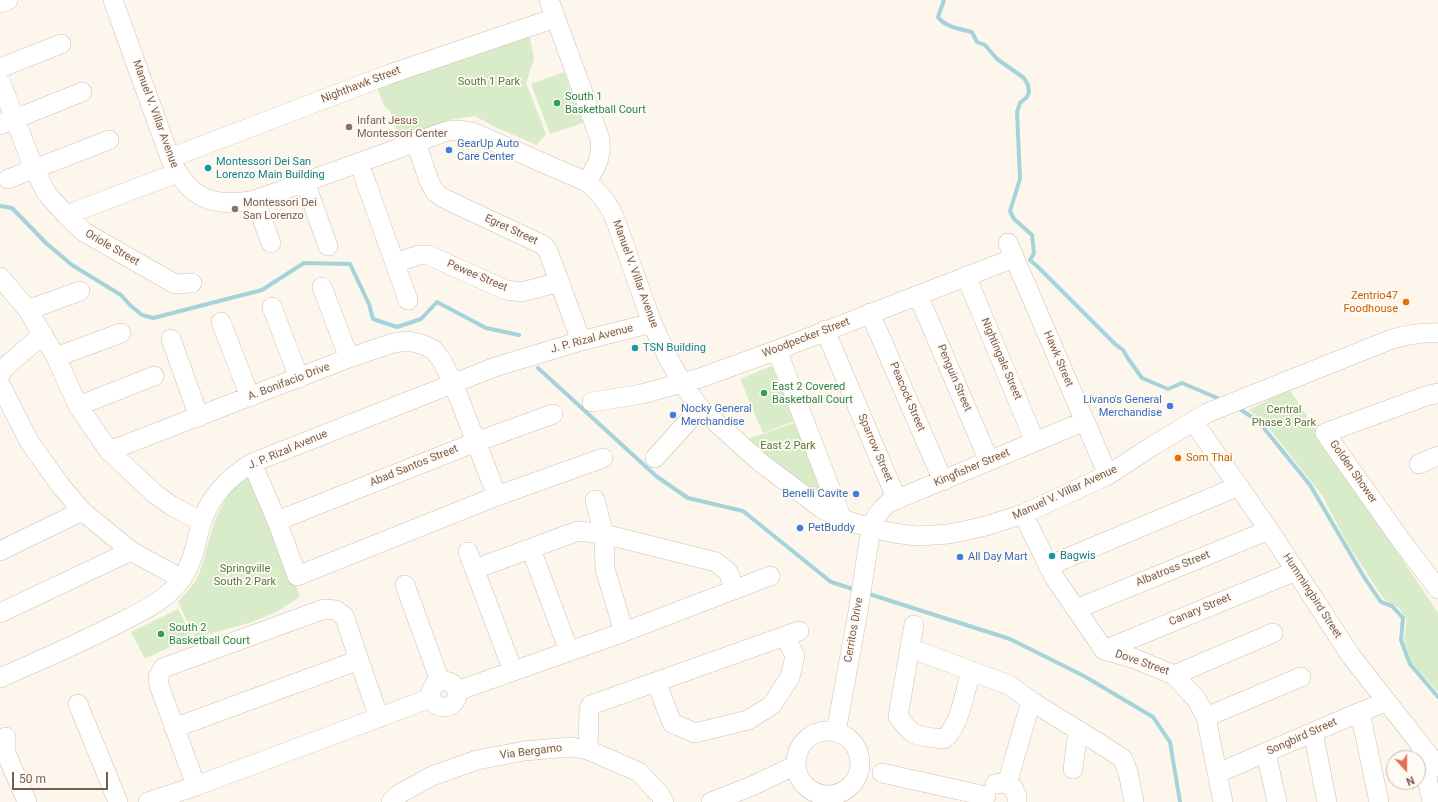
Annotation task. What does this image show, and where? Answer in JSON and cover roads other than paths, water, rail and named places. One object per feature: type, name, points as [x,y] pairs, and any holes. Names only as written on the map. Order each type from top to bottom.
[{"type":"street","points":[[0,3],[8,0]]},
{"type":"street","name":"Manuel V. Villar Avenue","points":[[113,0],[173,166],[187,187],[201,196],[216,202],[235,203],[255,200],[447,131],[460,130],[472,132],[587,182],[600,194],[616,219],[652,323],[668,358],[682,383],[700,408],[760,462],[821,508],[842,519],[871,528],[917,536],[949,534],[986,526],[1023,514],[1108,475],[1200,417],[1241,399],[1392,338],[1410,334],[1429,332],[1438,333]]},
{"type":"street","points":[[549,0],[600,139],[601,151],[598,162],[587,182]]},
{"type":"street","name":"Nighthawk Street","points":[[66,215],[173,166],[390,74],[555,18]]},
{"type":"street","points":[[0,68],[61,44]]},
{"type":"street","name":"Oriole Street","points":[[0,80],[8,122],[47,194],[66,215],[84,232],[175,284],[192,283]]},
{"type":"street","points":[[8,122],[82,92]]},
{"type":"street","points":[[8,179],[109,140]]},
{"type":"street","name":"Egret Street","points":[[416,142],[429,181],[435,192],[443,198],[543,244],[548,251],[581,341]]},
{"type":"street","points":[[359,163],[408,300]]},
{"type":"street","points":[[305,182],[328,246]]},
{"type":"street","points":[[255,200],[271,243]]},
{"type":"street","name":"Woodpecker Street","points":[[592,402],[642,394],[682,383],[777,350],[966,276],[1011,250]]},
{"type":"street","name":"Hawk Street","points":[[1011,250],[1108,475]]},
{"type":"street","name":"Pewee Street","points":[[395,263],[419,255],[428,255],[506,290],[522,292],[560,282]]},
{"type":"street","name":"Nightingale Street","points":[[966,276],[1035,442]]},
{"type":"street","points":[[2,282],[28,310],[56,357],[78,406],[109,451],[155,494],[172,506],[202,522]]},
{"type":"street","points":[[322,287],[349,358]]},
{"type":"street","points":[[28,310],[80,291]]},
{"type":"street","name":"Penguin Street","points":[[918,295],[989,461]]},
{"type":"street","points":[[272,307],[299,378]]},
{"type":"street","name":"Peacock Street","points":[[870,313],[943,481]]},
{"type":"street","points":[[222,322],[250,397]]},
{"type":"street","name":"J. P. Rizal Avenue","points":[[0,678],[98,634],[150,607],[168,595],[182,579],[192,560],[202,522],[208,506],[235,473],[252,463],[494,367],[581,341],[652,323]]},
{"type":"street","name":"Sparrow Street","points":[[825,330],[897,500]]},
{"type":"street","points":[[56,357],[121,333]]},
{"type":"street","points":[[0,375],[3,369],[43,334]]},
{"type":"street","points":[[171,339],[199,417]]},
{"type":"street","name":"A. Bonifacio Drive","points":[[109,451],[349,358],[393,343],[408,341],[433,349],[442,361],[453,384],[497,496]]},
{"type":"street","points":[[777,350],[842,519]]},
{"type":"street","points":[[78,406],[154,376]]},
{"type":"street","points":[[0,384],[30,443],[61,486],[82,511],[131,551],[182,579]]},
{"type":"street","name":"Golden Shower","points":[[1438,394],[1426,396],[1325,433],[1400,539],[1438,589]]},
{"type":"street","points":[[656,458],[700,408]]},
{"type":"street","name":"Abad Santos Street","points":[[277,521],[476,442],[553,414]]},
{"type":"street","name":"Hummingbird Street","points":[[1200,417],[1239,486],[1296,570],[1351,656],[1438,767]]},
{"type":"street","name":"Kingfisher Street","points":[[871,528],[875,517],[888,503],[1085,421]]},
{"type":"street","points":[[1419,464],[1438,456]]},
{"type":"street","points":[[252,463],[277,521],[297,576],[497,496],[603,458]]},
{"type":"street","points":[[1048,566],[1239,486]]},
{"type":"street","points":[[595,500],[604,534],[605,569],[624,632]]},
{"type":"street","points":[[0,551],[82,511]]},
{"type":"street","name":"Dove Street","points":[[1023,514],[1054,577],[1104,650],[1133,658],[1174,675],[1197,700],[1206,717],[1223,802]]},
{"type":"street","name":"Cerritos Drive","points":[[836,732],[858,612],[871,528]]},
{"type":"street","name":"Albatross Street","points":[[1076,609],[1269,530]]},
{"type":"street","points":[[475,569],[578,531],[604,534],[716,562],[728,572],[735,590]]},
{"type":"street","points":[[531,549],[569,651]]},
{"type":"street","points":[[0,613],[131,551]]},
{"type":"street","points":[[468,552],[513,671]]},
{"type":"street","name":"Canary Street","points":[[1104,650],[1296,570]]},
{"type":"street","points":[[457,691],[624,632],[770,576]]},
{"type":"street","points":[[405,585],[440,681]]},
{"type":"street","points":[[196,786],[159,685],[158,677],[163,668],[324,610],[336,610],[344,616],[379,718]]},
{"type":"street","points":[[914,625],[898,716],[906,728],[916,736],[944,739],[949,735],[957,718],[971,671]]},
{"type":"street","points":[[588,750],[589,709],[591,705],[792,633],[795,656],[790,677],[772,704],[748,720],[695,733],[672,723],[656,682]]},
{"type":"street","points":[[1174,675],[1273,633]]},
{"type":"street","points":[[910,648],[1008,685],[1123,759],[1128,772],[1134,802]]},
{"type":"street","points":[[174,728],[359,660]]},
{"type":"street","points":[[1206,717],[1301,677]]},
{"type":"street","points":[[440,681],[447,681],[454,684],[457,691],[457,698],[452,704],[445,707],[438,705],[431,698],[431,692],[434,685],[440,681]]},
{"type":"street","points":[[148,802],[196,786],[431,698]]},
{"type":"street","points":[[1007,784],[1031,701]]},
{"type":"street","name":"Songbird Street","points":[[1218,773],[1386,702]]},
{"type":"street","points":[[78,704],[118,802]]},
{"type":"street","points":[[1360,712],[1379,802]]},
{"type":"street","points":[[1073,769],[1078,730]]},
{"type":"street","points":[[871,769],[858,777],[852,786],[842,793],[820,798],[803,784],[798,775],[796,755],[807,738],[816,733],[826,731],[836,732],[846,736],[855,744],[871,769],[986,799],[991,786],[1002,783],[1007,784],[1012,786],[1018,802]]},
{"type":"street","points":[[1313,732],[1327,802]]},
{"type":"street","points":[[6,737],[6,753],[27,802]]},
{"type":"street","points":[[1420,744],[1432,802]]},
{"type":"street","name":"Via Bergamo","points":[[391,802],[399,794],[432,776],[477,760],[524,751],[571,747],[588,750],[639,772],[660,795],[664,802]]},
{"type":"street","points":[[1266,753],[1277,802]]},
{"type":"street","points":[[711,802],[752,786],[796,765]]},
{"type":"waterway","points":[[944,0],[938,17],[953,27],[972,32],[977,42],[985,45],[997,59],[1024,78],[1028,85],[1029,92],[1027,97],[1020,103],[1017,112],[1020,179],[1010,211],[1014,219],[1032,235],[1034,253],[1030,260],[1115,344],[1123,350],[1142,378],[1168,389],[1182,383],[1222,400]]},
{"type":"waterway","points":[[0,206],[12,208],[47,244],[72,265],[121,295],[142,315],[153,318],[262,290],[304,263],[350,264],[369,304],[373,319],[397,327],[421,319],[437,302],[486,328],[519,335]]},
{"type":"waterway","points":[[538,368],[656,476],[688,498],[743,511],[831,582],[856,590]]},
{"type":"waterway","points":[[1237,407],[1259,422],[1310,485],[1364,577],[1381,602],[1392,606],[1403,618],[1401,640],[1410,664],[1438,697]]},
{"type":"waterway","points":[[866,593],[1010,639],[1084,676],[1153,717],[1170,742],[1180,802]]},
{"type":"place","name":"South 1 Basketball Court","points":[[557,103]]},
{"type":"place","name":"Infant Jesus Montessori Center","points":[[349,127]]},
{"type":"place","name":"GearUp Auto Care Center","points":[[449,150]]},
{"type":"place","name":"Montessori Dei San Lorenzo Main Building","points":[[208,168]]},
{"type":"place","name":"Montessori Dei San Lorenzo","points":[[235,209]]},
{"type":"place","name":"Zentrio47 Foodhouse","points":[[1406,302]]},
{"type":"place","name":"TSN Building","points":[[635,348]]},
{"type":"place","name":"East 2 Covered Basketball Court","points":[[764,393]]},
{"type":"place","name":"Livano's General Merchandise","points":[[1170,406]]},
{"type":"place","name":"Nocky General Merchandise","points":[[673,415]]},
{"type":"place","name":"Som Thai","points":[[1178,458]]},
{"type":"place","name":"Benelli Cavite","points":[[856,494]]},
{"type":"place","name":"PetBuddy","points":[[800,528]]},
{"type":"place","name":"Bagwis","points":[[1052,556]]},
{"type":"place","name":"All Day Mart","points":[[960,557]]},
{"type":"place","name":"South 2 Basketball Court","points":[[161,634]]},
{"type":"park label","name":"South 1 Park","points":[[489,82]]},
{"type":"park label","name":"Central Phase 3 Park","points":[[1284,416]]},
{"type":"park label","name":"East 2 Park","points":[[788,446]]},
{"type":"park label","name":"Springville South 2 Park","points":[[245,575]]}]
